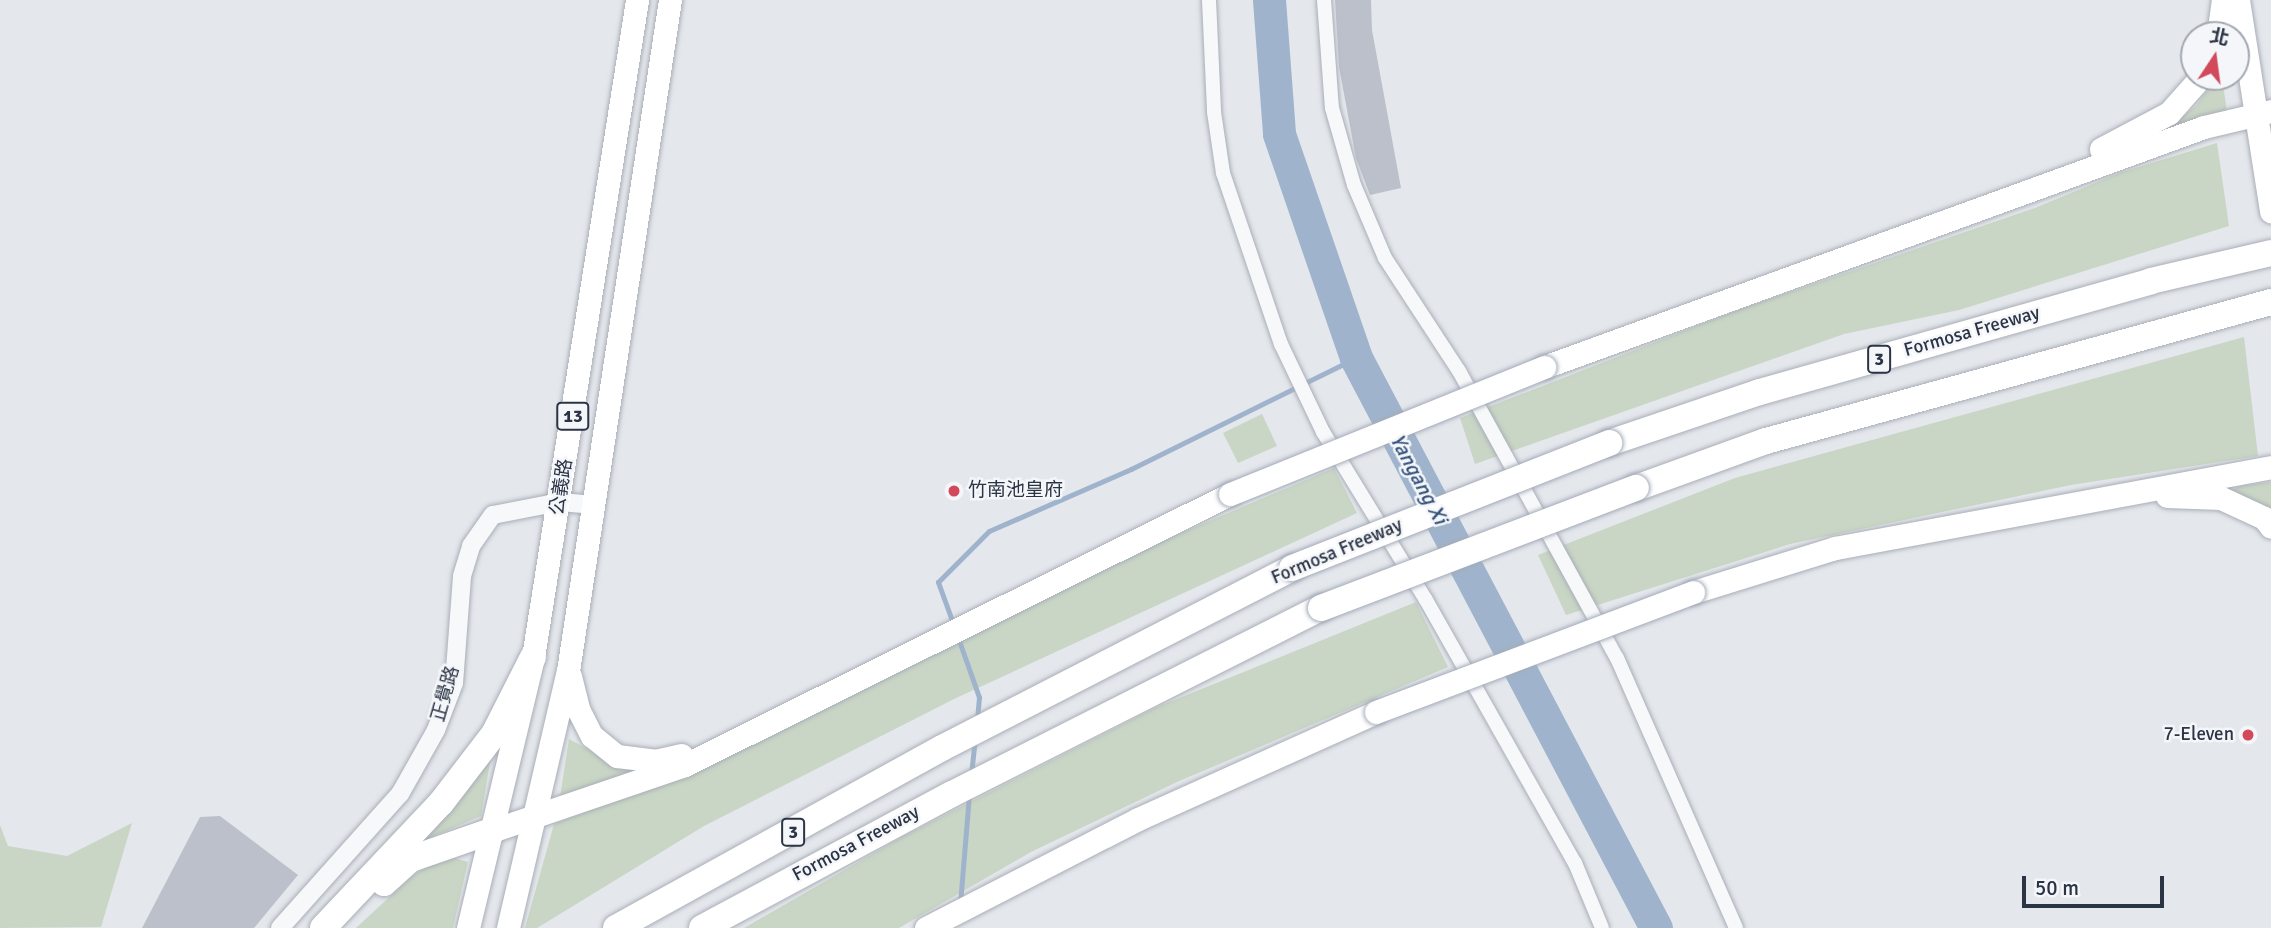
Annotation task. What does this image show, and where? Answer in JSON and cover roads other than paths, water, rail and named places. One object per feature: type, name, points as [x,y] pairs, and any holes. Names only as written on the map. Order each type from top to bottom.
[{"type":"highway","name":"Formosa Freeway","points":[[616,928],[976,731],[1292,568],[1608,443],[1760,392],[2151,281],[2271,253]]},
{"type":"highway","name":"Formosa Freeway","points":[[702,928],[970,785],[1321,608],[1766,441],[2163,328],[2271,302]]},
{"type":"highway","points":[[323,928],[441,803],[494,734],[533,657]]},
{"type":"highway","points":[[331,928],[411,859],[494,830]]},
{"type":"main road","name":"公義路","points":[[468,928],[494,830],[533,657],[560,502],[637,0]]},
{"type":"main road","name":"公義路","points":[[508,928],[537,817],[568,671],[670,0]]},
{"type":"main road","points":[[2220,21],[2223,0]]},
{"type":"main road","points":[[2238,0],[2264,112],[2271,211]]},
{"type":"main road","points":[[2031,189],[2169,113],[2189,91]]},
{"type":"main road","points":[[494,830],[685,765],[1230,494],[1544,367],[2204,127],[2264,112]]},
{"type":"main road","points":[[926,928],[1138,818],[1376,712],[1693,592],[1835,548],[2271,467]]},
{"type":"main road","points":[[2056,507],[2171,496],[2221,498],[2264,518],[2271,527]]},
{"type":"main road","points":[[568,671],[579,711],[592,736],[617,756],[655,761],[792,714]]},
{"type":"street","points":[[1209,0],[1214,112],[1223,173],[1290,365],[1304,396],[1426,600],[1574,863],[1602,928]]},
{"type":"street","points":[[1324,0],[1332,108],[1354,185],[1385,258],[1459,371],[1617,658],[1736,928]]},
{"type":"street","name":"正覺路","points":[[280,928],[400,794],[436,730],[454,683],[463,576],[471,546],[493,515],[560,502],[592,505]]},
{"type":"waterway","name":"Yangang Xi","points":[[1269,0],[1279,134],[1356,358],[1656,928]]},
{"type":"waterway","points":[[954,626],[938,582],[989,531],[1131,469],[1356,358]]},
{"type":"waterway","points":[[957,635],[979,697],[977,719]]},
{"type":"waterway","points":[[971,775],[975,739]]},
{"type":"waterway","points":[[960,904],[969,795]]},
{"type":"place","name":"竹南池皇府","points":[[954,491]]},
{"type":"place","name":"7-Eleven","points":[[2248,735]]}]
